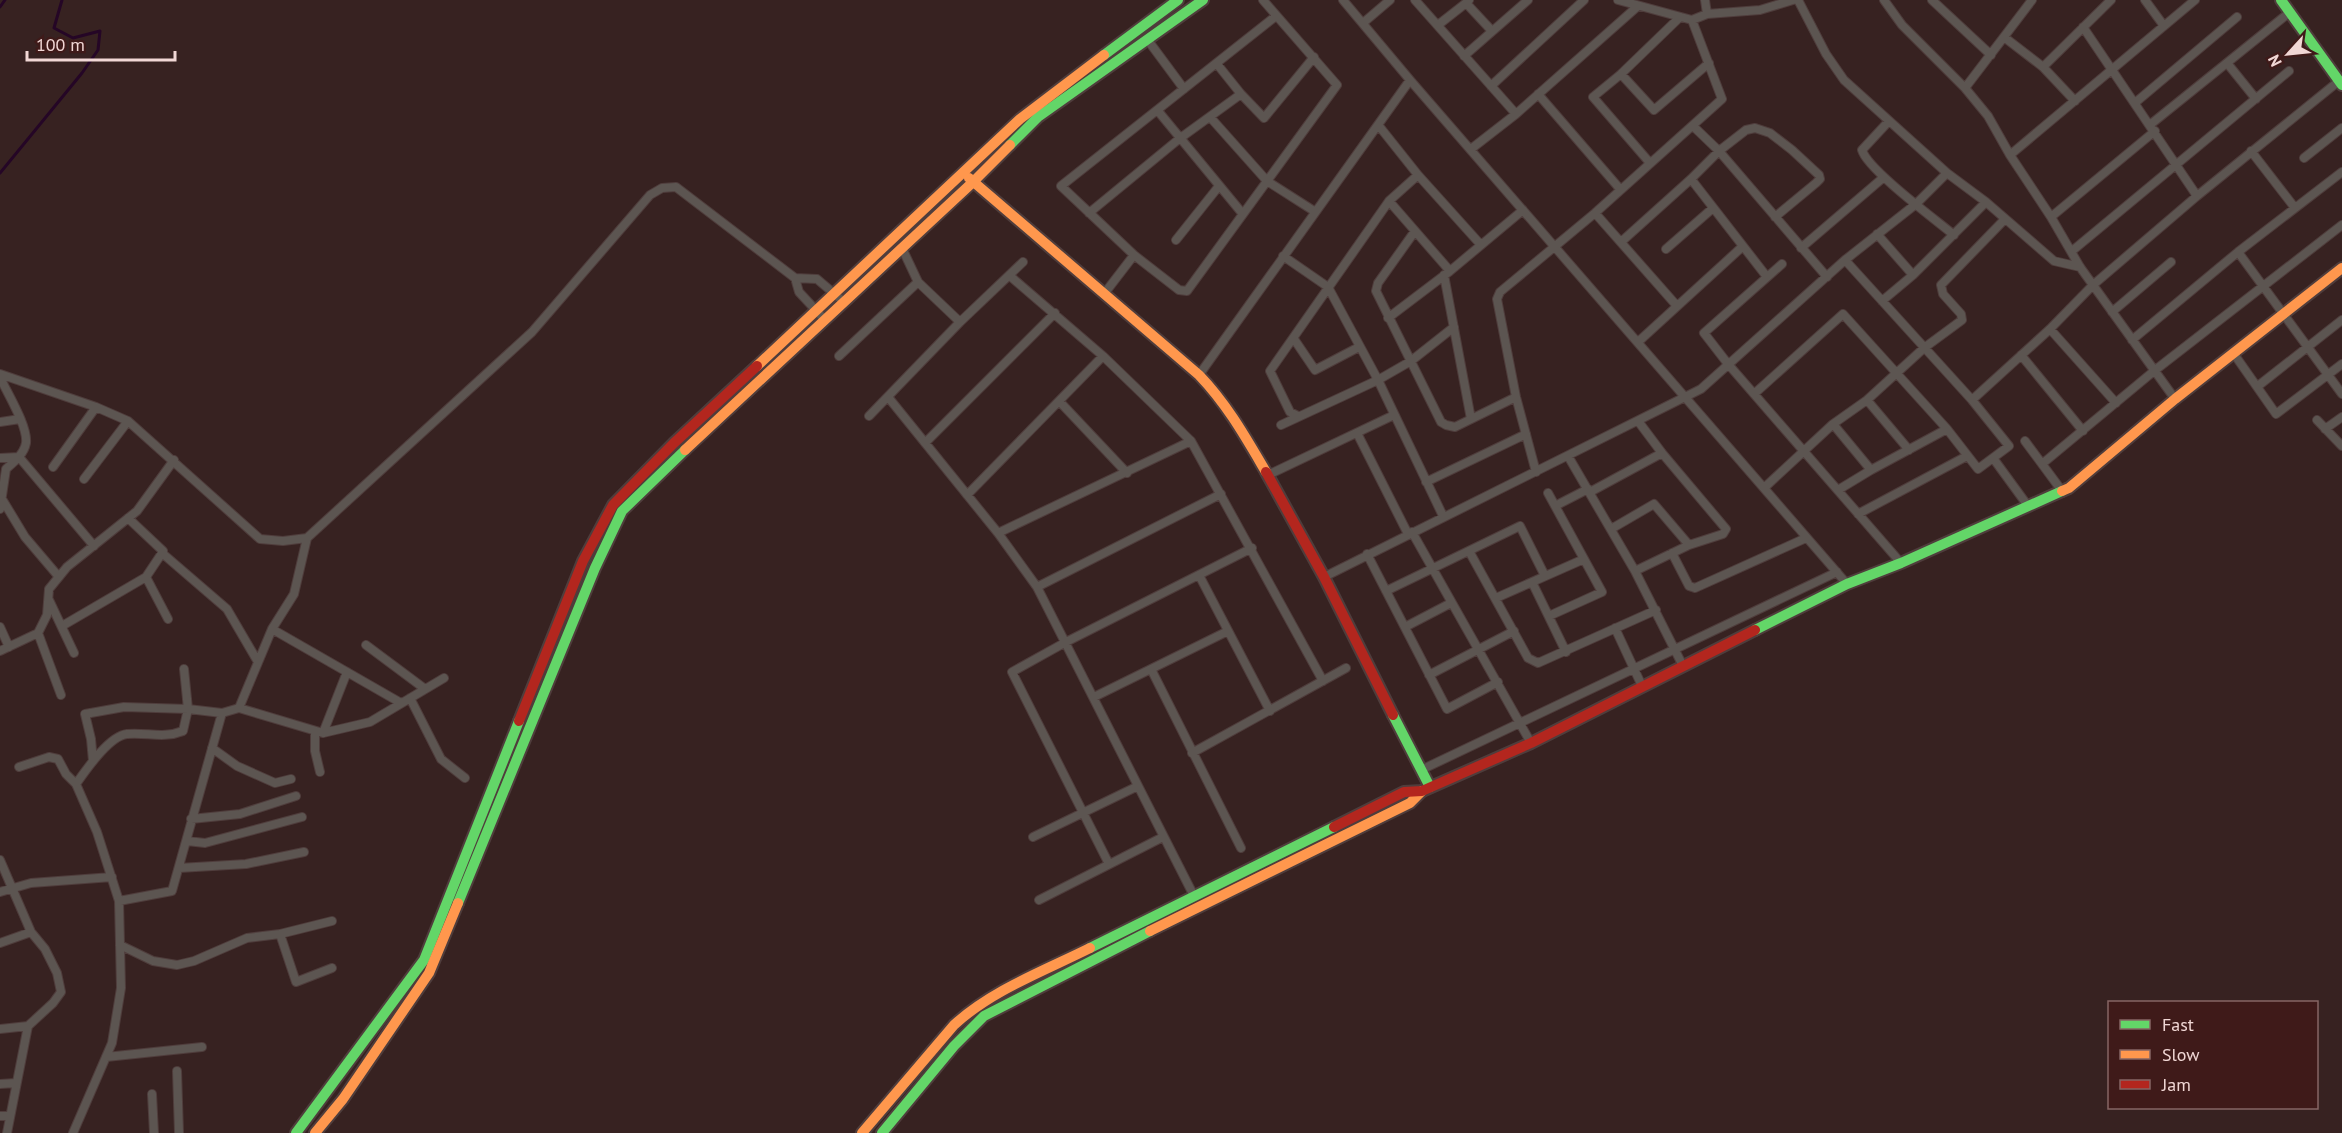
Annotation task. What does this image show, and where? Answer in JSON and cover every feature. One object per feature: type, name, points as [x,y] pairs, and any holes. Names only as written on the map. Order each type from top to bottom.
[{"type":"street","points":[[296,1133],[424,960],[583,561],[613,505],[674,443],[1024,116],[1178,0]]},
{"type":"street","points":[[315,1133],[343,1099],[429,973],[581,601],[622,512],[647,485],[973,182],[1038,117],[1203,0]]},
{"type":"street","points":[[1263,0],[1337,85],[1187,291],[1179,290],[1134,255],[1061,186],[1276,16]]},
{"type":"street","points":[[1343,0],[1847,584]]},
{"type":"street","points":[[1363,23],[1389,0]]},
{"type":"street","points":[[1415,0],[1516,114]]},
{"type":"street","points":[[1464,56],[1528,0]]},
{"type":"street","points":[[1491,86],[1584,0]]},
{"type":"street","points":[[1618,0],[1692,20],[1707,14],[1760,10],[1792,0]]},
{"type":"street","points":[[1705,0],[1707,14]]},
{"type":"street","points":[[1798,0],[1826,54],[1844,80],[1888,122],[2054,261],[2080,267]]},
{"type":"street","points":[[1884,0],[1902,25],[1965,88],[1988,116],[2080,267],[2175,399]]},
{"type":"street","points":[[1932,0],[1991,55]]},
{"type":"street","points":[[1965,88],[2032,0]]},
{"type":"street","points":[[2043,67],[2111,0]]},
{"type":"street","points":[[2145,0],[2164,26]]},
{"type":"street","points":[[1972,400],[2050,329],[2093,285],[2251,151],[2340,83],[2282,0]]},
{"type":"street","points":[[1438,25],[1468,1],[1492,31]]},
{"type":"street","points":[[2010,155],[2190,2]]},
{"type":"street","points":[[1472,149],[1516,114],[1638,6]]},
{"type":"street","points":[[2051,217],[2227,63],[2290,12]]},
{"type":"street","points":[[1650,163],[1593,97],[1621,74],[1680,17]]},
{"type":"street","points":[[2136,102],[2237,17]]},
{"type":"street","points":[[1536,472],[1516,397],[1497,299],[1500,292],[1595,213],[1722,99],[1692,20]]},
{"type":"street","points":[[2083,27],[2153,127],[2197,196]]},
{"type":"street","points":[[2004,37],[2043,67],[2075,101]]},
{"type":"street","points":[[1147,39],[1184,89]]},
{"type":"street","points":[[1218,64],[1241,94],[1264,118],[1314,57]]},
{"type":"street","points":[[1621,74],[1654,110],[1709,63]]},
{"type":"street","points":[[2227,63],[2256,99]]},
{"type":"street","points":[[2072,251],[2289,71]]},
{"type":"street","points":[[1199,375],[1314,211],[1379,126],[1410,80]]},
{"type":"street","points":[[1089,213],[1179,139],[1241,94]]},
{"type":"street","points":[[1538,94],[1620,189]]},
{"type":"street","points":[[1158,111],[1242,213]]},
{"type":"street","points":[[1210,117],[1268,181],[1314,211]]},
{"type":"street","points":[[1888,122],[1862,150],[1864,156],[1884,177],[1954,235]]},
{"type":"street","points":[[1379,126],[1418,175],[1481,245]]},
{"type":"street","points":[[1693,126],[1719,151],[1827,277]]},
{"type":"street","points":[[1621,242],[1719,151],[1746,130],[1755,128],[1770,133],[1792,150],[1819,175],[1820,179],[1775,218]]},
{"type":"street","points":[[2304,158],[2342,128]]},
{"type":"street","points":[[2251,151],[2295,208]]},
{"type":"street","points":[[963,172],[1199,375],[1217,394],[1268,475],[1324,577],[1421,770],[1426,789]]},
{"type":"street","points":[[2132,340],[2238,252],[2342,172]]},
{"type":"street","points":[[1324,577],[1701,389],[1845,260],[1916,204],[1947,173]]},
{"type":"street","points":[[1298,416],[1290,412],[1270,371],[1389,201],[1418,175]]},
{"type":"street","points":[[1801,248],[1884,177]]},
{"type":"street","points":[[1691,179],[1767,277]]},
{"type":"street","points":[[1176,240],[1219,186]]},
{"type":"street","points":[[239,708],[272,629],[294,594],[307,538],[532,332],[650,195],[662,188],[676,187],[795,278],[817,279],[844,302]]},
{"type":"street","points":[[1389,201],[1447,273],[1454,327],[1472,418]]},
{"type":"street","points":[[1882,301],[1913,275],[1986,202]]},
{"type":"street","points":[[1666,249],[1713,208]]},
{"type":"street","points":[[1388,318],[1523,210]]},
{"type":"street","points":[[1595,213],[1677,306]]},
{"type":"street","points":[[1764,488],[1833,424],[1867,400],[1962,317],[1943,294],[1941,285],[2005,219]]},
{"type":"street","points":[[2042,464],[2154,371],[2342,225]]},
{"type":"street","points":[[1415,231],[1376,287],[1377,297],[1441,422],[1455,427],[1516,397]]},
{"type":"street","points":[[1877,234],[1913,275]]},
{"type":"street","points":[[1638,342],[1743,247]]},
{"type":"street","points":[[902,248],[918,282],[960,322]]},
{"type":"street","points":[[2238,252],[2342,394]]},
{"type":"street","points":[[1104,294],[1134,255]]},
{"type":"street","points":[[1283,256],[1328,287],[1378,380],[1443,516]]},
{"type":"street","points":[[1754,394],[1843,314],[1947,429],[1978,469],[2009,446],[1972,400],[1845,260]]},
{"type":"street","points":[[869,416],[960,322],[1023,262]]},
{"type":"street","points":[[2112,312],[2171,262]]},
{"type":"street","points":[[1782,264],[1704,333],[1728,364],[1901,563]]},
{"type":"street","points":[[862,1133],[954,1025],[977,1006],[1404,792],[1426,789],[1531,743],[1847,584],[1901,563],[2069,488],[2175,399],[2342,267]]},
{"type":"street","points":[[1010,276],[1103,356],[1191,441],[1252,548],[1323,681]]},
{"type":"street","points":[[795,278],[799,292],[825,320]]},
{"type":"street","points":[[839,356],[918,282]]},
{"type":"street","points":[[925,443],[1055,313]]},
{"type":"street","points":[[2258,386],[2342,320]]},
{"type":"street","points":[[1281,425],[1378,380],[1411,361],[1454,327]]},
{"type":"street","points":[[2050,329],[2116,403]]},
{"type":"street","points":[[1294,339],[1315,370],[1359,348]]},
{"type":"street","points":[[2234,354],[2276,414],[2342,364]]},
{"type":"street","points":[[2021,355],[2083,430]]},
{"type":"street","points":[[967,495],[1103,356]]},
{"type":"street","points":[[0,376],[96,407],[128,421],[260,538],[283,541],[307,538]]},
{"type":"street","points":[[0,376],[20,419],[26,444],[19,457],[6,469],[0,509]]},
{"type":"street","points":[[888,397],[998,533],[1037,587],[1194,896]]},
{"type":"street","points":[[1867,400],[1909,450]]},
{"type":"street","points":[[1060,402],[1127,473]]},
{"type":"street","points":[[53,467],[96,407]]},
{"type":"street","points":[[1268,475],[1394,415]]},
{"type":"street","points":[[2325,429],[2342,417]]},
{"type":"street","points":[[0,422],[20,419]]},
{"type":"street","points":[[2317,420],[2342,446]]},
{"type":"street","points":[[84,479],[128,421]]},
{"type":"street","points":[[1635,571],[1689,545],[1723,534],[1726,529],[1638,421]]},
{"type":"street","points":[[1833,424],[1870,470]]},
{"type":"street","points":[[1838,490],[1870,470],[1947,429]]},
{"type":"street","points":[[1358,433],[1410,533],[1479,649],[1531,743]]},
{"type":"street","points":[[1426,482],[1526,434]]},
{"type":"street","points":[[998,533],[1191,441]]},
{"type":"street","points":[[2025,441],[2062,491]]},
{"type":"street","points":[[1555,506],[1662,453]]},
{"type":"street","points":[[1568,456],[1635,571],[1683,666]]},
{"type":"street","points":[[1857,514],[1967,456]]},
{"type":"street","points":[[0,458],[19,457]]},
{"type":"street","points":[[19,457],[94,546]]},
{"type":"street","points":[[1993,458],[2028,507]]},
{"type":"street","points":[[0,651],[38,633],[47,615],[49,589],[67,567],[137,511],[174,460]]},
{"type":"street","points":[[1548,493],[1602,592],[1549,616]]},
{"type":"street","points":[[1037,587],[1221,494]]},
{"type":"street","points":[[1,497],[26,537],[59,577]]},
{"type":"street","points":[[1611,529],[1654,504],[1689,545]]},
{"type":"street","points":[[128,518],[163,551],[162,554],[227,609],[258,662]]},
{"type":"street","points":[[1386,591],[1520,526],[1545,576]]},
{"type":"street","points":[[1672,554],[1689,586],[1695,588],[1806,538]]},
{"type":"street","points":[[1109,864],[1012,672],[1066,642],[1252,548]]},
{"type":"street","points":[[1469,551],[1528,658],[1534,663],[1566,652],[1656,610]]},
{"type":"street","points":[[62,626],[146,577],[162,554]]},
{"type":"street","points":[[1367,554],[1447,709],[1498,682]]},
{"type":"street","points":[[1496,598],[1584,559]]},
{"type":"street","points":[[1421,770],[1837,572]]},
{"type":"street","points":[[1199,575],[1270,711]]},
{"type":"street","points":[[146,577],[168,619]]},
{"type":"street","points":[[1532,582],[1566,652]]},
{"type":"street","points":[[49,599],[75,652]]},
{"type":"street","points":[[1405,627],[1451,603]]},
{"type":"street","points":[[0,627],[9,647]]},
{"type":"street","points":[[1615,628],[1642,686]]},
{"type":"street","points":[[272,629],[401,703]]},
{"type":"street","points":[[1094,697],[1228,631]]},
{"type":"street","points":[[1429,675],[1514,631]]},
{"type":"street","points":[[38,633],[61,695]]},
{"type":"street","points":[[366,645],[425,689]]},
{"type":"street","points":[[1192,753],[1346,668]]},
{"type":"street","points":[[76,784],[93,761],[116,738],[126,734],[172,736],[183,731],[188,709],[184,669]]},
{"type":"street","points":[[1151,669],[1241,848]]},
{"type":"street","points":[[320,772],[315,751],[319,732],[347,672]]},
{"type":"street","points":[[93,761],[85,714],[124,707],[188,709],[222,713],[239,708],[319,732],[370,722],[444,678]]},
{"type":"street","points":[[410,698],[441,759],[465,778]]},
{"type":"street","points":[[119,900],[172,891],[222,713]]},
{"type":"street","points":[[212,748],[237,766],[275,783],[291,779]]},
{"type":"street","points":[[19,766],[50,757],[58,759],[66,774],[76,784],[97,832],[119,900],[121,988],[112,1043],[73,1133]]},
{"type":"street","points":[[1033,837],[1138,786]]},
{"type":"street","points":[[882,1133],[954,1047],[984,1016],[1198,906],[1410,803],[1426,789]]},
{"type":"street","points":[[191,819],[240,814],[296,796]]},
{"type":"street","points":[[187,841],[205,843],[302,817]]},
{"type":"street","points":[[1039,900],[1163,837]]},
{"type":"street","points":[[179,868],[246,864],[304,852]]},
{"type":"street","points":[[0,860],[31,932],[45,948],[57,973],[61,993],[28,1026],[7,1133]]},
{"type":"street","points":[[0,892],[31,883],[112,877]]},
{"type":"street","points":[[120,945],[153,961],[177,965],[194,961],[247,938],[280,934],[332,921]]},
{"type":"street","points":[[0,943],[31,932]]},
{"type":"street","points":[[280,934],[296,982],[332,968]]},
{"type":"street","points":[[0,1029],[28,1026]]},
{"type":"street","points":[[106,1057],[202,1047]]},
{"type":"street","points":[[177,1071],[179,1133]]},
{"type":"street","points":[[0,1084],[16,1083]]},
{"type":"street","points":[[152,1094],[154,1133]]},
{"type":"street","points":[[0,1116],[10,1116]]},
{"type":"waterway","points":[[0,7],[5,0]]},
{"type":"waterway","points":[[0,173],[82,73],[98,50],[100,31],[73,38],[54,28],[62,0]]},
{"type":"traffic: fast","points":[[1104,55],[1178,0]]},
{"type":"traffic: fast","points":[[1010,145],[1038,117],[1203,0]]},
{"type":"traffic: fast","points":[[2281,0],[2342,85]]},
{"type":"traffic: fast","points":[[458,903],[595,568],[622,511],[685,450]]},
{"type":"traffic: fast","points":[[1755,630],[1847,584],[1901,563],[2062,491]]},
{"type":"traffic: fast","points":[[1393,715],[1430,787]]},
{"type":"traffic: fast","points":[[296,1133],[424,960],[519,721]]},
{"type":"traffic: fast","points":[[1090,948],[1334,827]]},
{"type":"traffic: fast","points":[[882,1133],[954,1046],[984,1016],[1150,931]]},
{"type":"traffic: slow","points":[[757,366],[1020,119],[1104,55]]},
{"type":"traffic: slow","points":[[685,450],[1010,145]]},
{"type":"traffic: slow","points":[[969,178],[1199,375],[1227,409],[1266,472]]},
{"type":"traffic: slow","points":[[2062,491],[2069,488],[2175,399],[2342,268]]},
{"type":"traffic: slow","points":[[1150,931],[1410,803],[1422,791]]},
{"type":"traffic: slow","points":[[315,1133],[343,1099],[429,973],[458,903]]},
{"type":"traffic: slow","points":[[862,1133],[954,1025],[1002,991],[1090,948]]},
{"type":"traffic: jam","points":[[519,721],[583,561],[613,505],[674,443],[757,366]]},
{"type":"traffic: jam","points":[[1266,472],[1324,577],[1393,715]]},
{"type":"traffic: jam","points":[[1334,827],[1404,792],[1422,791],[1531,743],[1755,630]]}]
